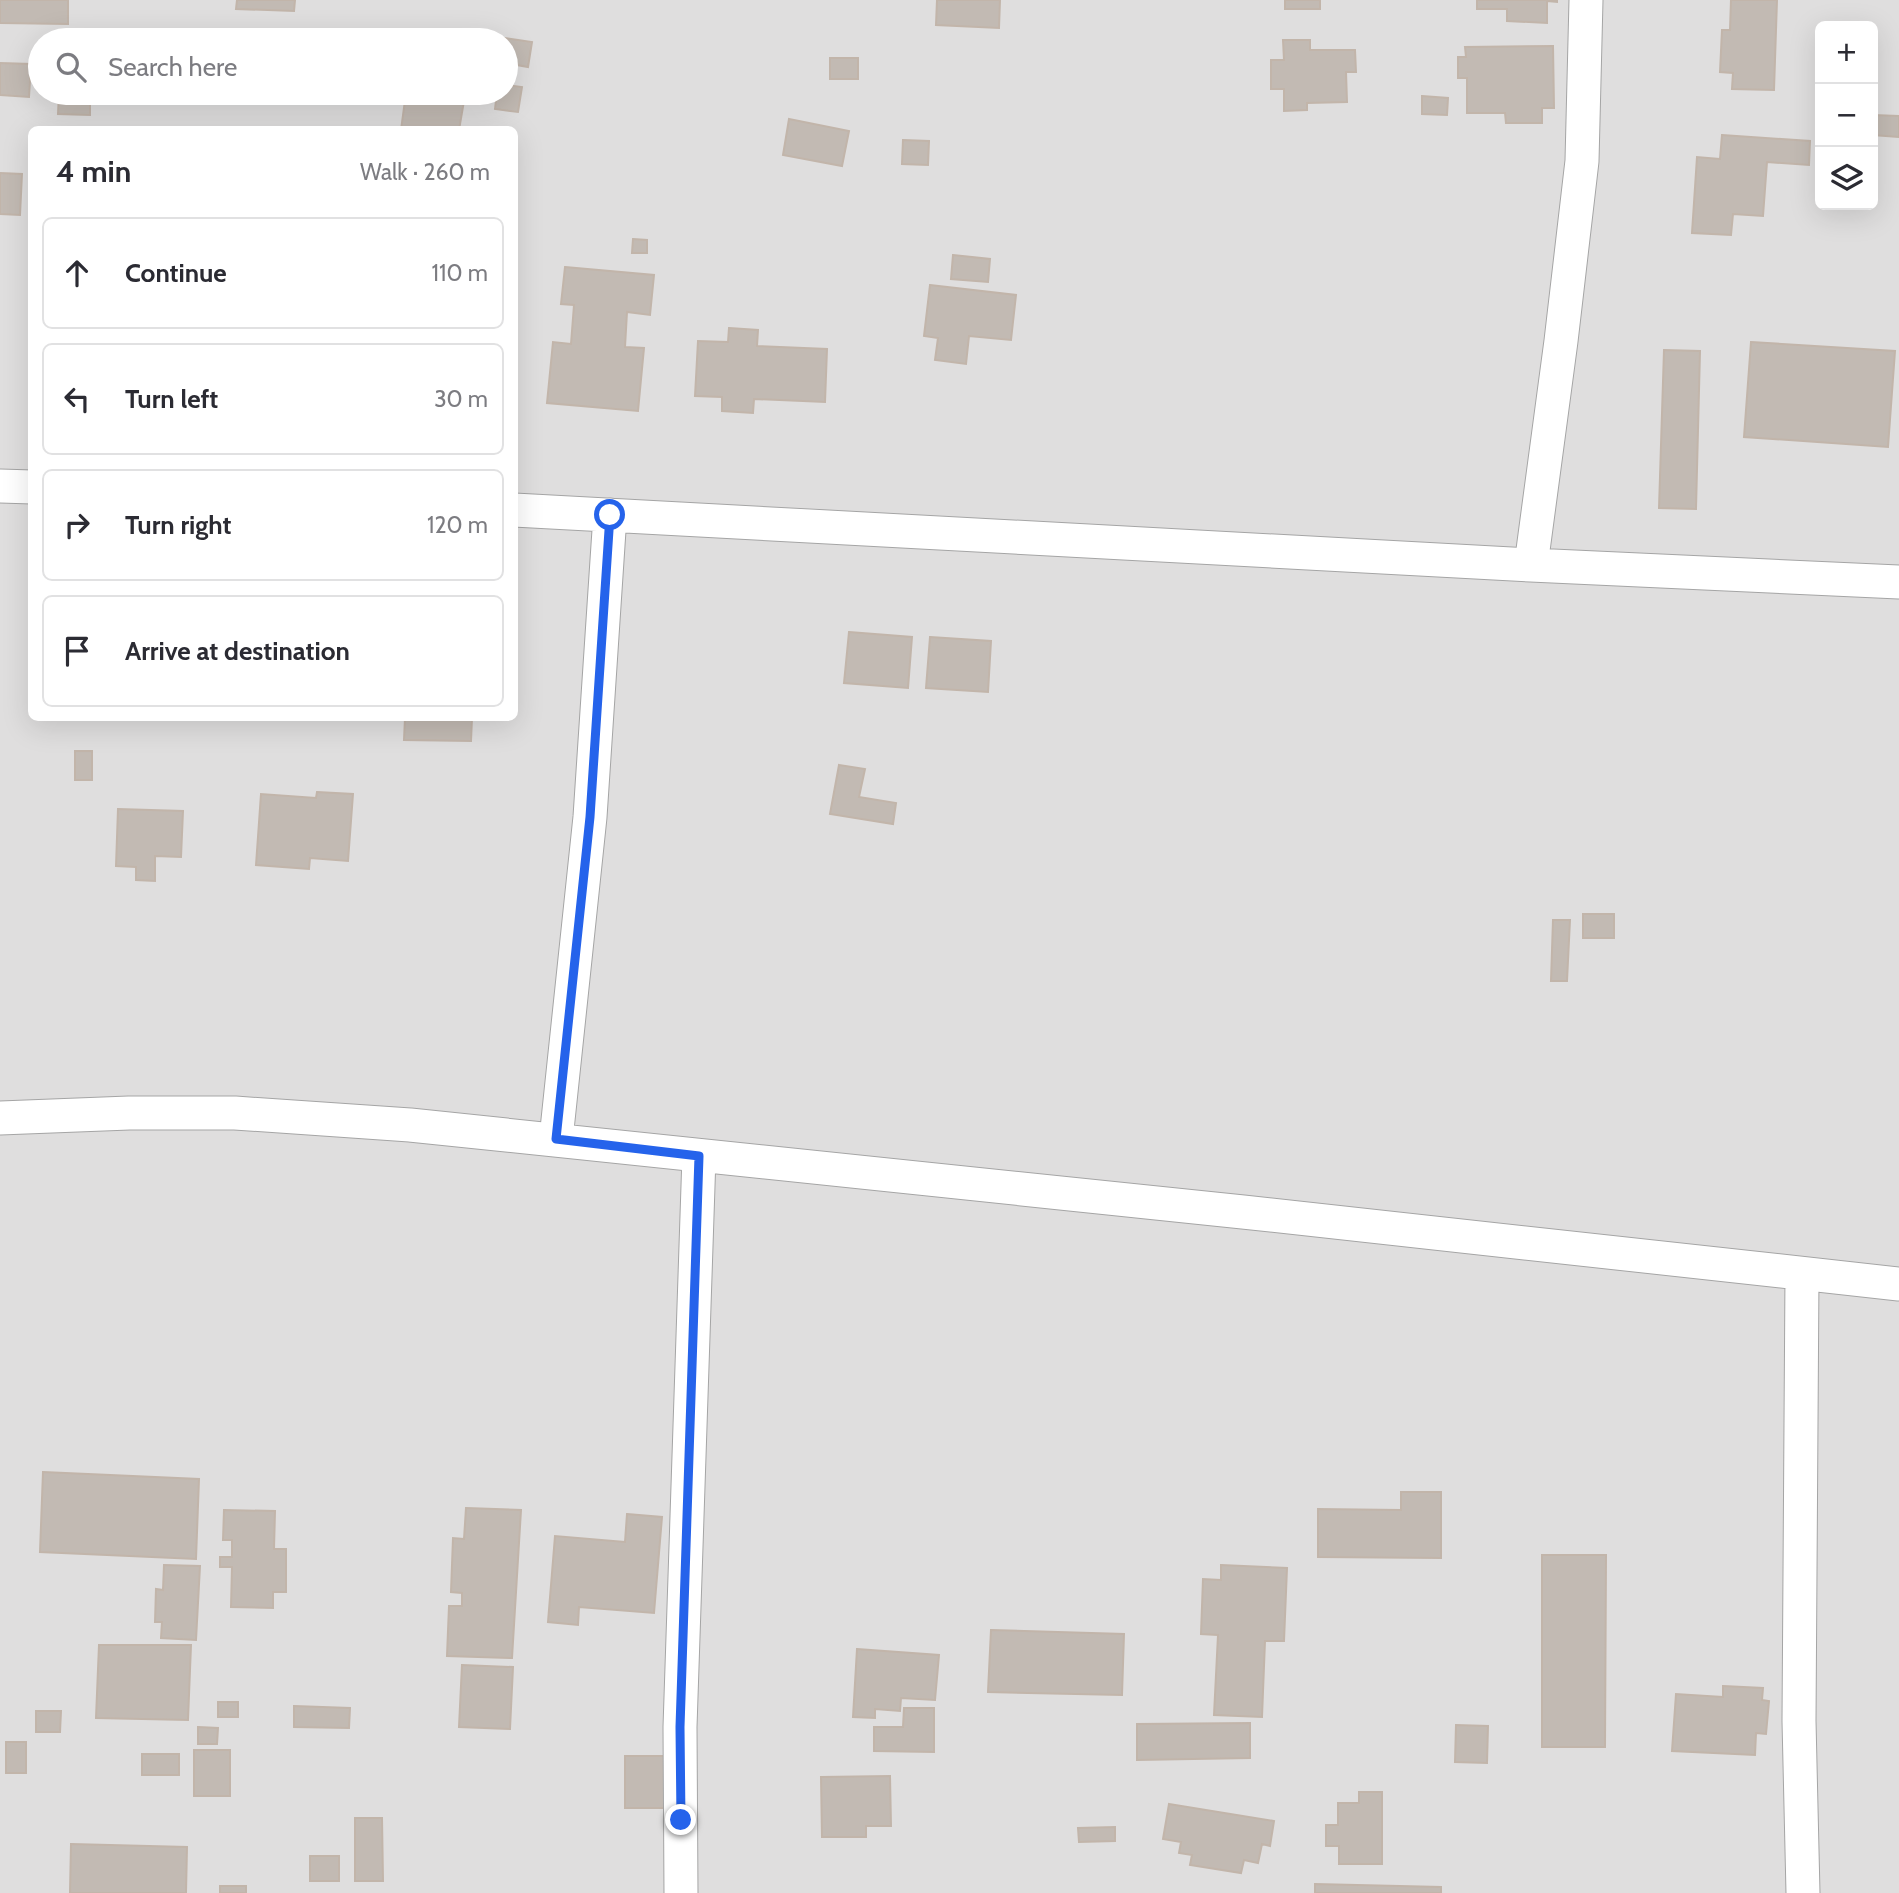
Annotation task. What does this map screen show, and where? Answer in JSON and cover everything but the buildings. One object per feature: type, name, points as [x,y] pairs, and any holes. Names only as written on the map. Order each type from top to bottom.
[{"type":"street","points":[[1531,565],[1582,161],[1586,0]]},
{"type":"street","points":[[0,486],[28,487]]},
{"type":"street","points":[[518,510],[1531,565],[1899,582]]},
{"type":"street","points":[[556,1139],[590,817],[610,515]]},
{"type":"street","points":[[0,1118],[129,1113],[235,1113],[410,1125],[1899,1284]]},
{"type":"street","points":[[681,1893],[680,1727],[699,1156]]},
{"type":"street","points":[[1802,1275],[1799,1721],[1803,1893]]},
{"type":"shaded area","points":[[0,0],[1899,0],[1899,1893],[0,1893]]},
{"type":"route","points":[[610,515],[590,817],[556,1139],[699,1156],[680,1727],[681,1820]]}]
